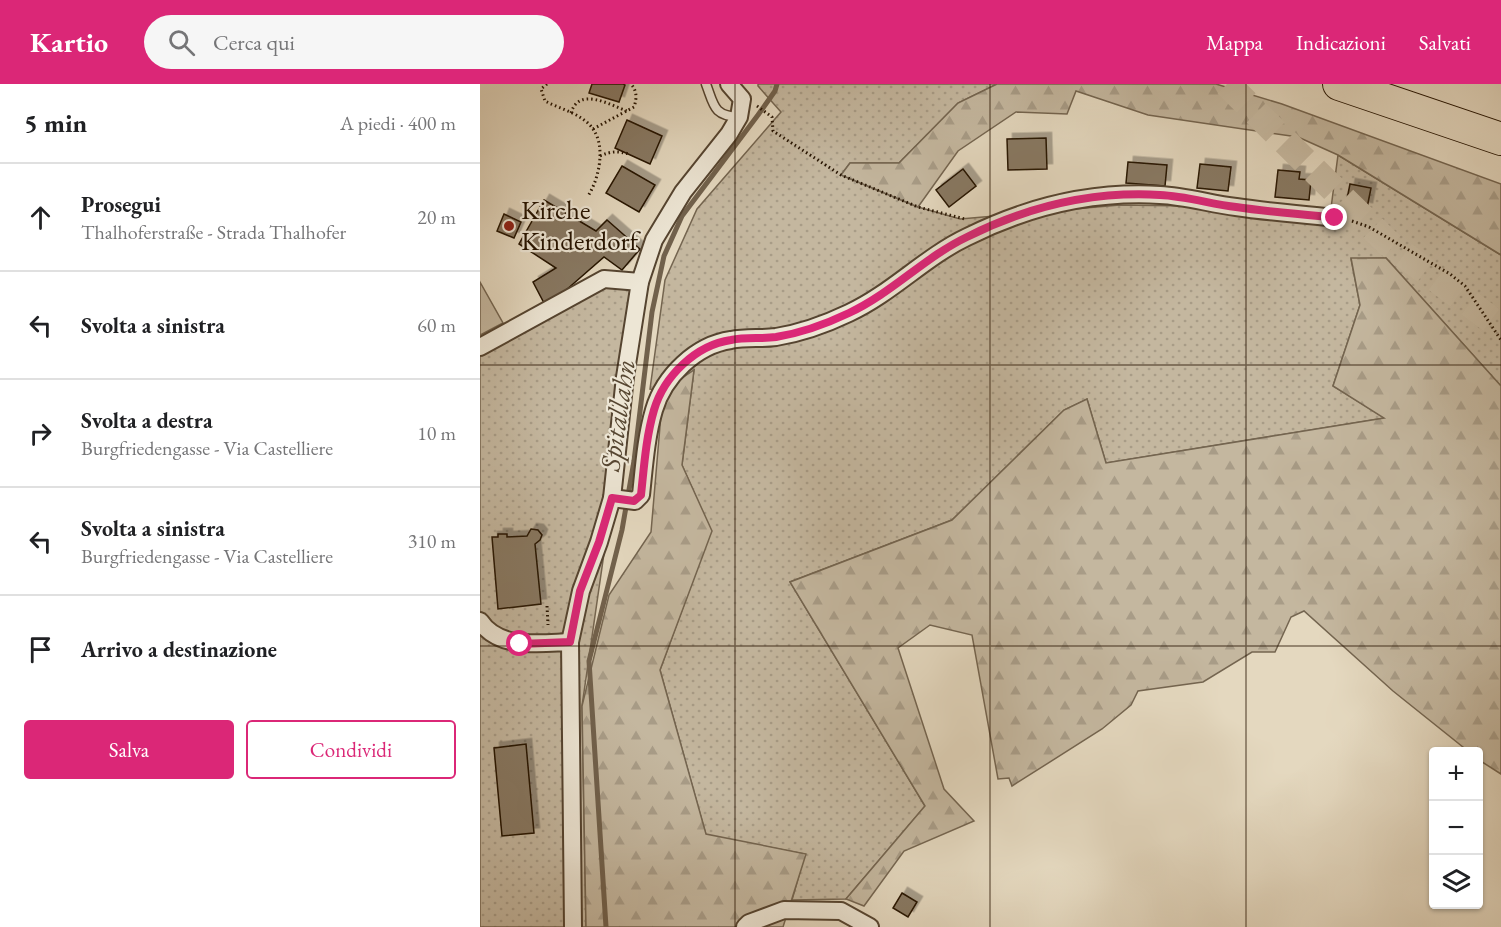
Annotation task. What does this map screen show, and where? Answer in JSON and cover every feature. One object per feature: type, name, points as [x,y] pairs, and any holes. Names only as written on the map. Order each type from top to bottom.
[{"type":"highway","points":[[1339,84],[1501,139]]},
{"type":"highway","points":[[1409,84],[1501,116]]},
{"type":"street","points":[[573,927],[570,642],[580,591],[599,542],[622,500],[625,377],[640,282],[654,240],[683,192],[740,117],[742,99],[729,84]]},
{"type":"street","points":[[622,500],[641,495],[654,408],[668,381],[688,359],[706,347],[729,340],[777,337],[811,329],[851,312],[898,284],[938,253],[966,237],[1009,218],[1055,204],[1115,195],[1161,195],[1237,207],[1335,218]]},
{"type":"street","points":[[480,347],[604,279],[640,282]]},
{"type":"street","points":[[480,621],[486,631],[520,644],[570,642]]},
{"type":"street","points":[[745,927],[749,923],[784,910],[842,911],[870,927]]},
{"type":"lane","points":[[706,84],[716,110],[726,116],[740,117]]},
{"type":"path","points":[[547,84],[541,88],[545,101],[571,113],[593,129],[600,156],[597,182],[588,196]]},
{"type":"path","points":[[593,129],[634,107],[637,99],[631,84]]},
{"type":"path","points":[[571,113],[574,105],[582,99],[589,98],[627,111]]},
{"type":"path","points":[[755,104],[772,117],[773,130],[841,175],[918,207],[960,219],[970,219]]},
{"type":"path","points":[[600,156],[610,152],[629,154]]},
{"type":"path","points":[[1335,218],[1351,220],[1369,228],[1450,274],[1465,286],[1501,340]]},
{"type":"path","points":[[547,606],[548,627]]},
{"type":"green space","points":[[758,84],[997,84],[958,103],[899,163],[850,163],[841,175],[918,207],[960,219],[1120,205],[1331,208],[1338,155],[1501,255],[1501,386],[1386,258],[1351,259],[1360,305],[1333,386],[1385,418],[1106,463],[1087,399],[1064,410],[952,520],[790,582],[925,806],[846,899],[792,900],[805,854],[706,835],[660,670],[711,531],[682,465],[694,370],[663,391],[650,389],[665,280],[697,209],[781,112]]},
{"type":"green space","points":[[997,84],[1216,84],[1282,104],[1501,184],[1501,255],[1338,155],[1298,137],[1148,115],[1076,91],[1067,114],[1016,112],[958,151],[918,207],[841,175],[850,163],[899,163],[958,103]]},
{"type":"green space","points":[[1351,258],[1386,258],[1501,386],[1501,774],[1483,763],[1483,747],[1463,747],[1393,691],[1304,611],[1291,617],[1275,652],[1252,652],[1203,682],[1138,691],[1131,705],[1102,729],[1012,786],[1009,778],[998,779],[972,635],[930,625],[898,648],[944,789],[974,821],[904,851],[864,906],[846,899],[925,806],[790,582],[952,520],[1064,410],[1087,399],[1106,463],[1384,418],[1333,386],[1360,305]]},
{"type":"green space","points":[[480,282],[503,323],[480,335]]},
{"type":"green space","points":[[640,282],[582,706],[586,927],[480,927],[480,352],[605,284]]},
{"type":"green space","points":[[694,370],[682,465],[712,531],[660,670],[706,834],[806,854],[783,927],[586,927],[582,706],[609,595],[651,532],[663,391]]},
{"type":"building","points":[[592,84],[625,85],[619,102],[589,93]]},
{"type":"building","points":[[627,120],[662,136],[650,164],[615,148]]},
{"type":"building","points":[[1046,138],[1047,169],[1008,170],[1007,139]]},
{"type":"building","points":[[1128,162],[1167,165],[1165,186],[1126,183]]},
{"type":"building","points":[[1200,164],[1231,167],[1228,191],[1197,188]]},
{"type":"building","points":[[622,166],[655,185],[639,212],[606,193]]},
{"type":"building","points":[[963,169],[976,186],[949,207],[936,190]]},
{"type":"building","points":[[1278,170],[1300,172],[1299,179],[1311,180],[1309,200],[1275,197]]},
{"type":"building","points":[[1350,184],[1371,188],[1367,208],[1346,204]]},
{"type":"building","points":[[544,200],[596,231],[607,220],[640,249],[622,270],[604,257],[565,291],[544,303],[533,282],[556,268],[519,244]]},
{"type":"building","name":"Kirche Kinderdorf","points":[[504,214],[521,222],[514,238],[497,231]]},
{"type":"building","points":[[531,529],[538,530],[542,535],[535,544],[541,604],[498,609],[492,537],[498,537],[498,534],[507,534],[507,537],[527,536]]},
{"type":"building","points":[[526,744],[534,833],[502,836],[494,748]]},
{"type":"building","points":[[902,893],[917,902],[908,917],[893,908]]},
{"type":"waterway","name":"Spitallahn","points":[[606,927],[589,661],[622,530],[634,461],[652,312],[664,256],[682,216],[758,115],[775,91],[777,84]]},
{"type":"tunnel","points":[[1227,84],[1388,243],[1501,327]]},
{"type":"place","name":"Kirche Kinderdorf","points":[[509,226]]},
{"type":"route","points":[[520,644],[570,642],[580,591],[599,542],[612,498],[634,501],[641,495],[654,408],[668,381],[688,359],[706,347],[729,340],[777,337],[811,329],[851,312],[898,284],[938,253],[966,237],[1009,218],[1055,204],[1115,195],[1161,195],[1237,207],[1335,218]]}]
